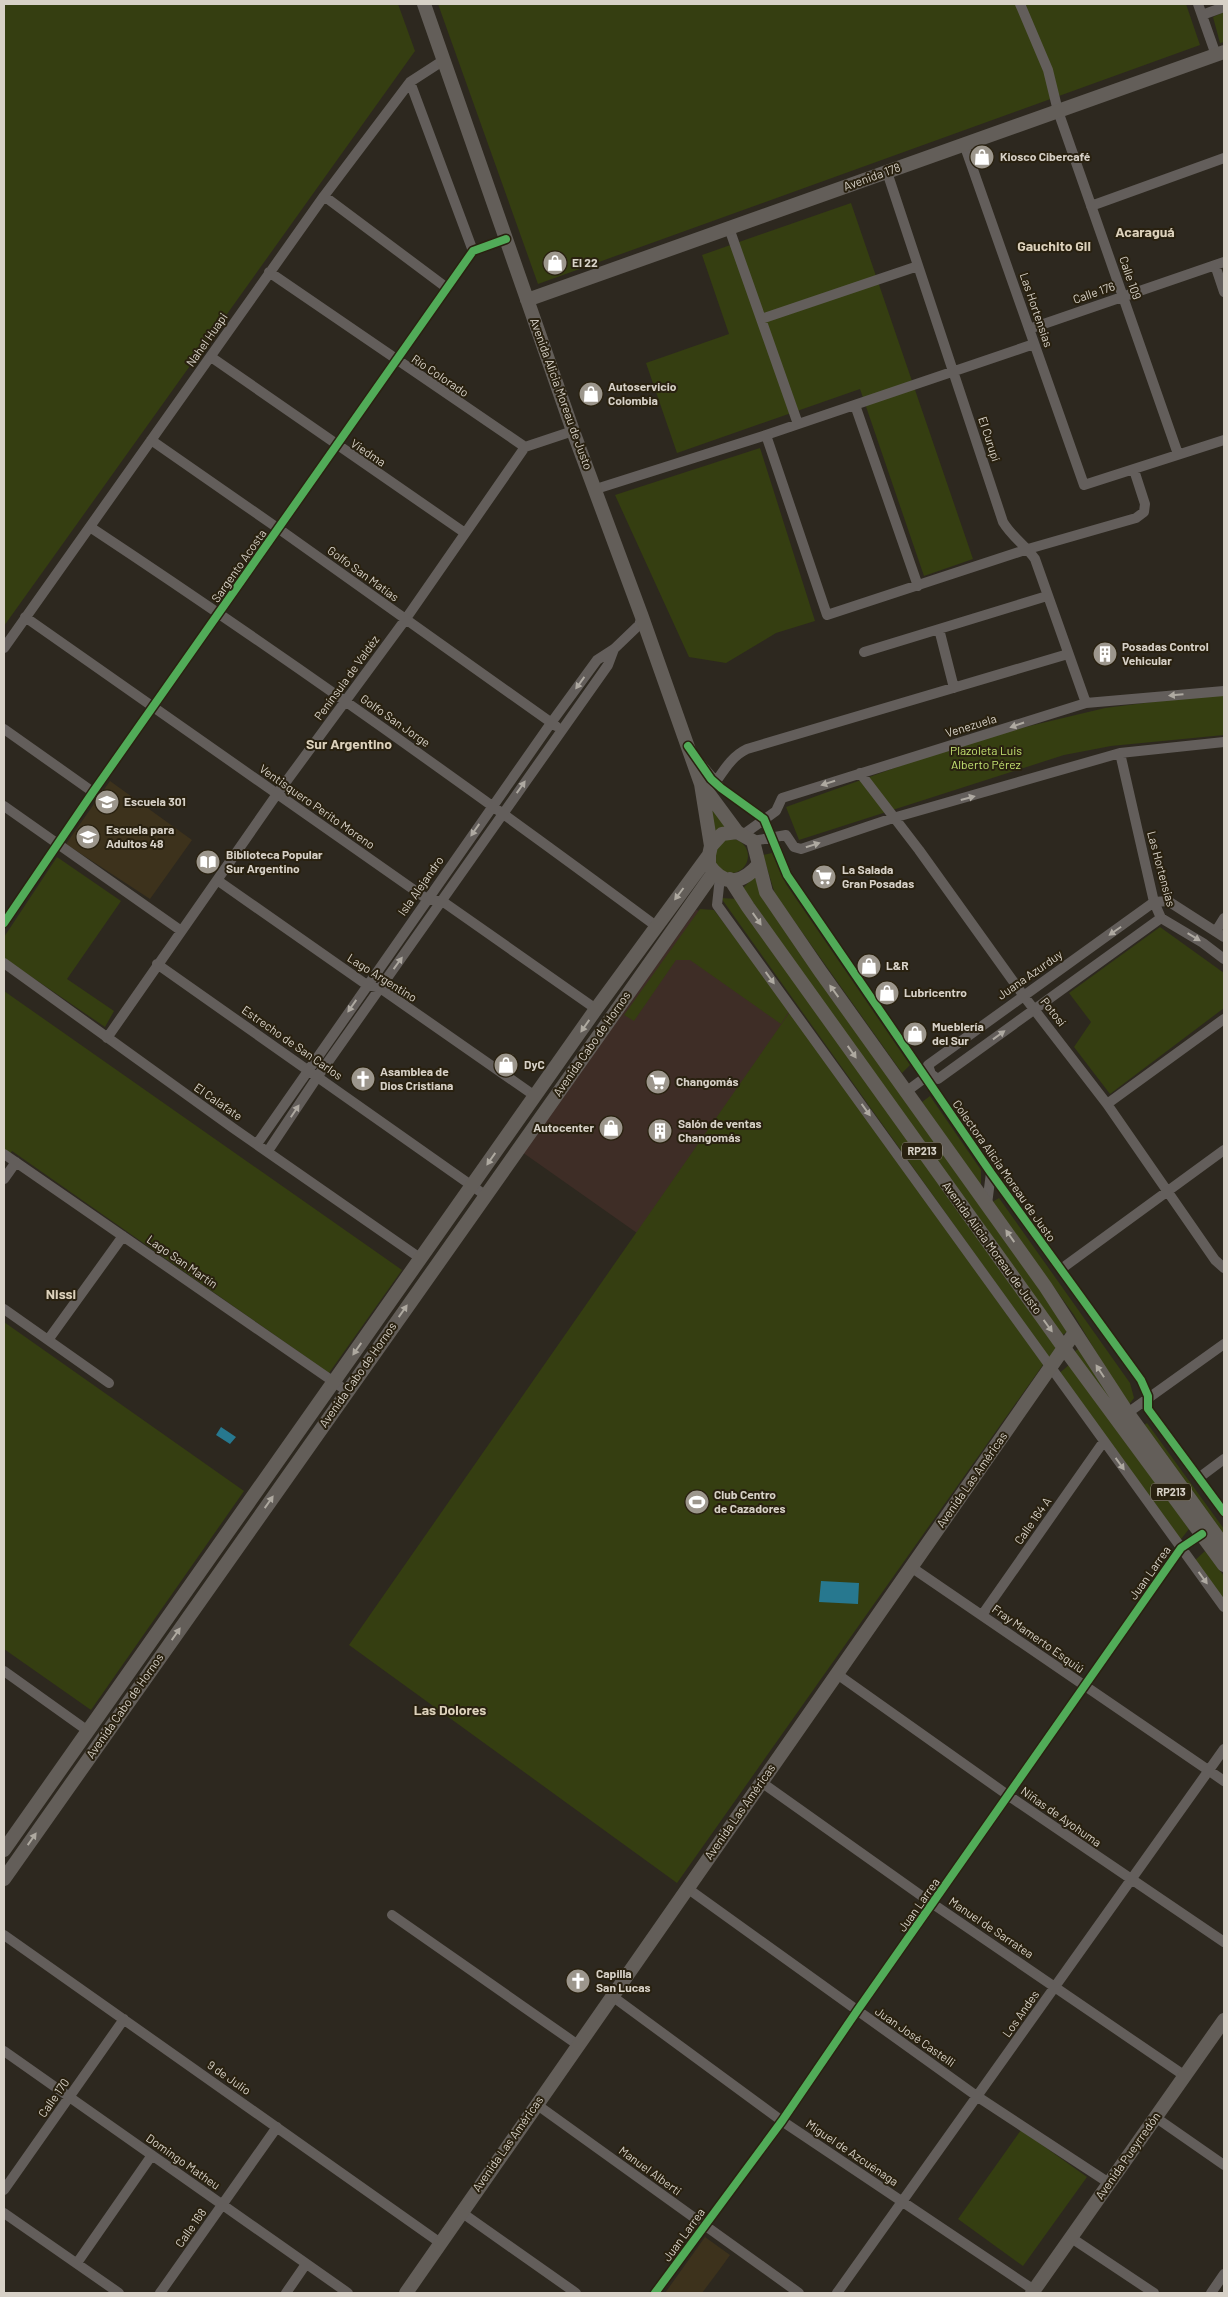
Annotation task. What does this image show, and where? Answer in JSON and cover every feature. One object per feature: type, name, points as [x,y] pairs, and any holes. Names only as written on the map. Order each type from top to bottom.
[{"type":"main road","name":"Avenida Alicia Moreau de Justo","points":[[424,4],[573,431],[596,488],[688,746],[708,783],[745,836],[759,864],[766,892],[820,971],[987,1204],[1075,1332],[1122,1417],[1224,1565]]},
{"type":"main road","name":"Avenida 178","points":[[527,300],[1220,53]]},
{"type":"main road","name":"Avenida Alicia Moreau de Justo","points":[[708,783],[709,865],[721,876],[754,915],[1064,1348],[1122,1417],[1224,1546]]},
{"type":"main road","points":[[710,850],[722,834],[745,836]]},
{"type":"main road","name":"Avenida Cabo de Hornos","points":[[4,1850],[420,1258],[710,850]]},
{"type":"main road","points":[[721,876],[736,881],[742,879],[759,864]]},
{"type":"main road","name":"Avenida Cabo de Hornos","points":[[4,1879],[485,1195],[721,876]]},
{"type":"main road","name":"Avenida Las Américas","points":[[406,2293],[439,2242],[1075,1332]]},
{"type":"main road","name":"Avenida Pueyrredón","points":[[1033,2292],[1224,2020]]},
{"type":"street","name":"Calle 109","points":[[1020,4],[1048,70],[1058,111],[1178,454]]},
{"type":"street","points":[[1198,4],[1220,53]]},
{"type":"street","points":[[1202,15],[1224,7]]},
{"type":"street","name":"Nahel Huapi","points":[[4,648],[324,196],[410,82],[444,60]]},
{"type":"street","points":[[410,82],[473,251],[506,239]]},
{"type":"street","name":"Las Hortensias","points":[[964,144],[1084,485],[1134,470]]},
{"type":"street","points":[[1091,206],[1224,158]]},
{"type":"street","name":"El Curupí","points":[[887,172],[1003,522],[1010,534],[1028,549],[1035,559],[1086,703]]},
{"type":"street","points":[[324,196],[446,288]]},
{"type":"street","points":[[730,228],[798,424]]},
{"type":"street","name":"Sargento Acosta","points":[[4,923],[57,843],[338,446],[473,251]]},
{"type":"street","points":[[1220,263],[1224,292]]},
{"type":"street","name":"Calle 176","points":[[1029,329],[1220,263]]},
{"type":"street","points":[[761,319],[918,266]]},
{"type":"street","name":"Río Colorado","points":[[270,272],[397,361],[525,447]]},
{"type":"street","points":[[596,488],[766,435],[1034,344]]},
{"type":"street","name":"Viedma","points":[[211,357],[465,533]]},
{"type":"street","points":[[854,405],[918,586]]},
{"type":"street","points":[[525,447],[573,431]]},
{"type":"street","points":[[766,435],[827,615],[1028,549],[1136,518],[1144,512],[1145,504],[1134,470],[1224,440]]},
{"type":"street","name":"Golfo San Matías","points":[[150,440],[279,529],[561,730]]},
{"type":"street","name":"Península de Valdéz","points":[[107,1038],[180,930],[405,620],[525,447]]},
{"type":"street","name":"Golfo San Jorge","points":[[90,527],[220,613],[346,701],[492,805],[656,926]]},
{"type":"street","points":[[864,652],[1047,596]]},
{"type":"street","name":"Ventisquero Perito Moreno","points":[[26,617],[427,900]]},
{"type":"street","name":"Isla Alejandro","points":[[257,1144],[492,805],[597,660],[614,650],[639,625],[642,617]]},
{"type":"street","points":[[939,629],[954,688]]},
{"type":"street","name":"Isla Alejandro","points":[[268,1151],[318,1076],[608,665],[614,650]]},
{"type":"street","points":[[764,819],[708,783],[739,753],[747,749],[1068,654]]},
{"type":"street","name":"Venezuela","points":[[745,836],[776,811],[782,798],[1086,703],[1224,691]]},
{"type":"street","points":[[4,729],[93,792]]},
{"type":"street","points":[[745,836],[772,837],[786,835],[794,847],[800,849],[893,818],[1120,753],[1224,742]]},
{"type":"street","name":"Las Hortensias","points":[[1120,753],[1154,902],[1161,918],[1203,943],[1224,959]]},
{"type":"street","name":"Potosí","points":[[860,773],[919,850],[1023,995],[1107,1104],[1215,1260],[1224,1268]]},
{"type":"street","points":[[4,806],[180,930]]},
{"type":"street","name":"Colectora Alicia Moreau de Justo","points":[[764,819],[787,875],[928,1076],[991,1173],[1140,1380],[1148,1396],[1148,1409],[1224,1512]]},
{"type":"street","points":[[721,876],[717,905],[1052,1366],[1224,1607]]},
{"type":"street","name":"Lago Argentino","points":[[217,880],[367,985],[380,988],[535,1096]]},
{"type":"street","points":[[427,900],[442,901],[596,1009]]},
{"type":"street","points":[[1154,902],[1168,902],[1220,934],[1224,918]]},
{"type":"street","name":"Juana Azurduy","points":[[928,1076],[928,1065],[1154,902]]},
{"type":"street","name":"Juana Azurduy","points":[[928,1076],[938,1079],[1161,918]]},
{"type":"street","name":"El Calafate","points":[[4,963],[107,1038],[420,1258]]},
{"type":"street","name":"Estrecho de San Carlos","points":[[158,964],[485,1195]]},
{"type":"street","points":[[1107,1104],[1224,1019]]},
{"type":"street","name":"Juana Azurduy","points":[[907,1091],[928,1076]]},
{"type":"street","points":[[1061,1269],[1224,1150]]},
{"type":"street","name":"Lago San Martín","points":[[4,1154],[347,1391]]},
{"type":"street","points":[[4,1179],[16,1162]]},
{"type":"street","points":[[987,1204],[991,1173]]},
{"type":"street","points":[[48,1340],[123,1236]]},
{"type":"street","points":[[4,1309],[109,1383]]},
{"type":"street","points":[[1122,1417],[1148,1396],[1224,1344]]},
{"type":"street","name":"Calle 164 A","points":[[982,1615],[1104,1441]]},
{"type":"street","points":[[1200,1477],[1224,1459]]},
{"type":"street","name":"Juan Larrea","points":[[655,2293],[782,2121],[1181,1548],[1202,1534]]},
{"type":"street","name":"Fray Mamerto Esquiú","points":[[911,1567],[1224,1781]]},
{"type":"street","points":[[4,1672],[88,1731]]},
{"type":"street","name":"Niñas de Ayohuma","points":[[837,1674],[1131,1881],[1224,1942]]},
{"type":"street","name":"Los Andes","points":[[837,2293],[903,2203],[1224,1748]]},
{"type":"street","name":"Manuel de Sarratea","points":[[761,1782],[933,1904],[1184,2076]]},
{"type":"street","name":"Juan José Castelli","points":[[687,1888],[978,2096],[1109,2183]]},
{"type":"street","points":[[392,1915],[578,2044]]},
{"type":"street","name":"9 de Julio","points":[[4,1935],[439,2242]]},
{"type":"street","name":"Miguel de Azcuénaga","points":[[612,1996],[782,2121],[1033,2292]]},
{"type":"street","name":"Calle 170","points":[[4,2190],[124,2019]]},
{"type":"street","name":"Domingo Matheu","points":[[4,2050],[348,2293]]},
{"type":"street","name":"Manuel Alberti","points":[[536,2104],[800,2293]]},
{"type":"street","points":[[1155,2117],[1224,2165]]},
{"type":"street","name":"Calle 168","points":[[160,2293],[277,2127]]},
{"type":"street","points":[[77,2264],[152,2155]]},
{"type":"street","points":[[461,2212],[576,2293]]},
{"type":"street","points":[[4,2213],[119,2293]]},
{"type":"street","points":[[1070,2237],[1154,2293]]},
{"type":"street","points":[[286,2293],[306,2264]]},
{"type":"street","points":[[1211,2293],[1224,2274]]},
{"type":"shaded area","points":[[110,781],[192,840],[150,899],[66,844]]},
{"type":"shaded area","name":"Changomás","points":[[696,910],[714,914],[792,1014],[637,1233],[522,1152]]},
{"type":"shaded area","points":[[705,2237],[730,2255],[720,2269],[702,2293],[665,2293]]},
{"type":"green space","points":[[4,4],[398,4],[415,51],[4,626]]},
{"type":"green space","points":[[438,4],[1186,4],[1200,45],[538,284]]},
{"type":"green space","points":[[1224,12],[1224,42],[1220,43],[1213,17]]},
{"type":"green space","points":[[851,203],[973,559],[924,576],[860,389],[677,453],[646,363],[729,334],[702,255]]},
{"type":"green space","points":[[760,448],[815,621],[776,633],[726,663],[689,657],[615,495]]},
{"type":"green space","name":"Plazoleta Luis Alberto Pérez","points":[[1224,693],[1224,735],[1111,746],[1064,755],[799,840],[786,807],[975,739],[1105,708]]},
{"type":"green space","points":[[707,797],[730,828],[713,835]]},
{"type":"green space","points":[[731,839],[743,844],[748,856],[743,868],[731,873],[719,868],[714,856],[719,844]]},
{"type":"green space","points":[[772,853],[786,884],[910,1065],[902,1073],[775,894],[763,855]]},
{"type":"green space","points":[[57,857],[121,901],[67,979],[114,1011],[105,1027],[4,958],[4,937]]},
{"type":"green space","points":[[756,875],[1069,1330],[1060,1337],[743,888]]},
{"type":"green space","points":[[721,898],[738,899],[1059,1347],[1049,1358]]},
{"type":"green space","points":[[700,909],[714,910],[790,1010],[781,1024],[690,960],[676,960],[634,1021],[624,1015]]},
{"type":"green space","points":[[1160,927],[1224,973],[1224,1008],[1110,1094],[1074,1047],[1091,1022],[1069,993]]},
{"type":"green space","points":[[4,991],[402,1270],[329,1373],[12,1151],[4,1162]]},
{"type":"green space","name":"Club Centro de Cazadores","points":[[792,1009],[1047,1359],[677,1883],[349,1645]]},
{"type":"green space","points":[[930,1096],[981,1170],[981,1187],[922,1102]]},
{"type":"green space","points":[[999,1198],[1130,1383],[1134,1398],[1128,1406],[1074,1315],[992,1202]]},
{"type":"green space","points":[[4,1322],[244,1491],[91,1710],[4,1649]]},
{"type":"green space","points":[[1080,1347],[1117,1406],[1113,1410],[1071,1355]]},
{"type":"green space","points":[[1070,1364],[1189,1529],[1178,1543],[1056,1376]]},
{"type":"green space","points":[[1147,1423],[1224,1529],[1224,1540],[1141,1427]]},
{"type":"green space","points":[[1205,1551],[1224,1576],[1224,1608],[1192,1563]]},
{"type":"green space","points":[[1021,2130],[1087,2177],[1023,2266],[958,2219]]},
{"type":"water","points":[[221,1427],[236,1437],[230,1444],[216,1435]]},
{"type":"water","points":[[821,1581],[859,1583],[858,1604],[819,1602]]},
{"type":"cycle path","points":[[4,923],[93,792],[473,251],[506,239]]},
{"type":"cycle path","points":[[688,746],[711,779],[764,819],[787,875],[991,1173],[1141,1380],[1148,1396],[1148,1409],[1224,1512]]},
{"type":"cycle path","points":[[655,2293],[782,2121],[1181,1548],[1202,1534]]},
{"type":"place","name":"Kiosco Cibercafé","points":[[982,157]]},
{"type":"place","name":"El 22","points":[[555,263]]},
{"type":"place","name":"Autoservicio Colombia","points":[[591,394]]},
{"type":"place","name":"Posadas Control Vehicular","points":[[1105,654]]},
{"type":"place","name":"Escuela 301","points":[[107,802]]},
{"type":"place","name":"Escuela para Adultos 48","points":[[88,837]]},
{"type":"place","name":"Biblioteca Popular Sur Argentino","points":[[208,862]]},
{"type":"place","name":"La Salada Gran Posadas","points":[[824,877]]},
{"type":"place","name":"L&R","points":[[869,966]]},
{"type":"place","name":"Lubricentro","points":[[887,993]]},
{"type":"place","name":"Mueblería del Sur","points":[[915,1034]]},
{"type":"place","name":"DyC","points":[[506,1065]]},
{"type":"place","name":"Asamblea de Dios Cristiana","points":[[363,1079]]},
{"type":"place","name":"Changomás","points":[[658,1082]]},
{"type":"place","name":"Autocenter","points":[[611,1128]]},
{"type":"place","name":"Salón de ventas Changomás","points":[[660,1131]]},
{"type":"place","name":"Club Centro de Cazadores","points":[[697,1502]]},
{"type":"place","name":"Capilla San Lucas","points":[[578,1981]]},
{"type":"district","name":"Acaraguá","points":[[1145,232]]},
{"type":"district","name":"Gauchito Gil","points":[[1054,246]]},
{"type":"district","name":"Sur Argentino","points":[[349,744]]},
{"type":"district","name":"Nissi","points":[[61,1294]]},
{"type":"district","name":"Las Dolores","points":[[450,1710]]}]
